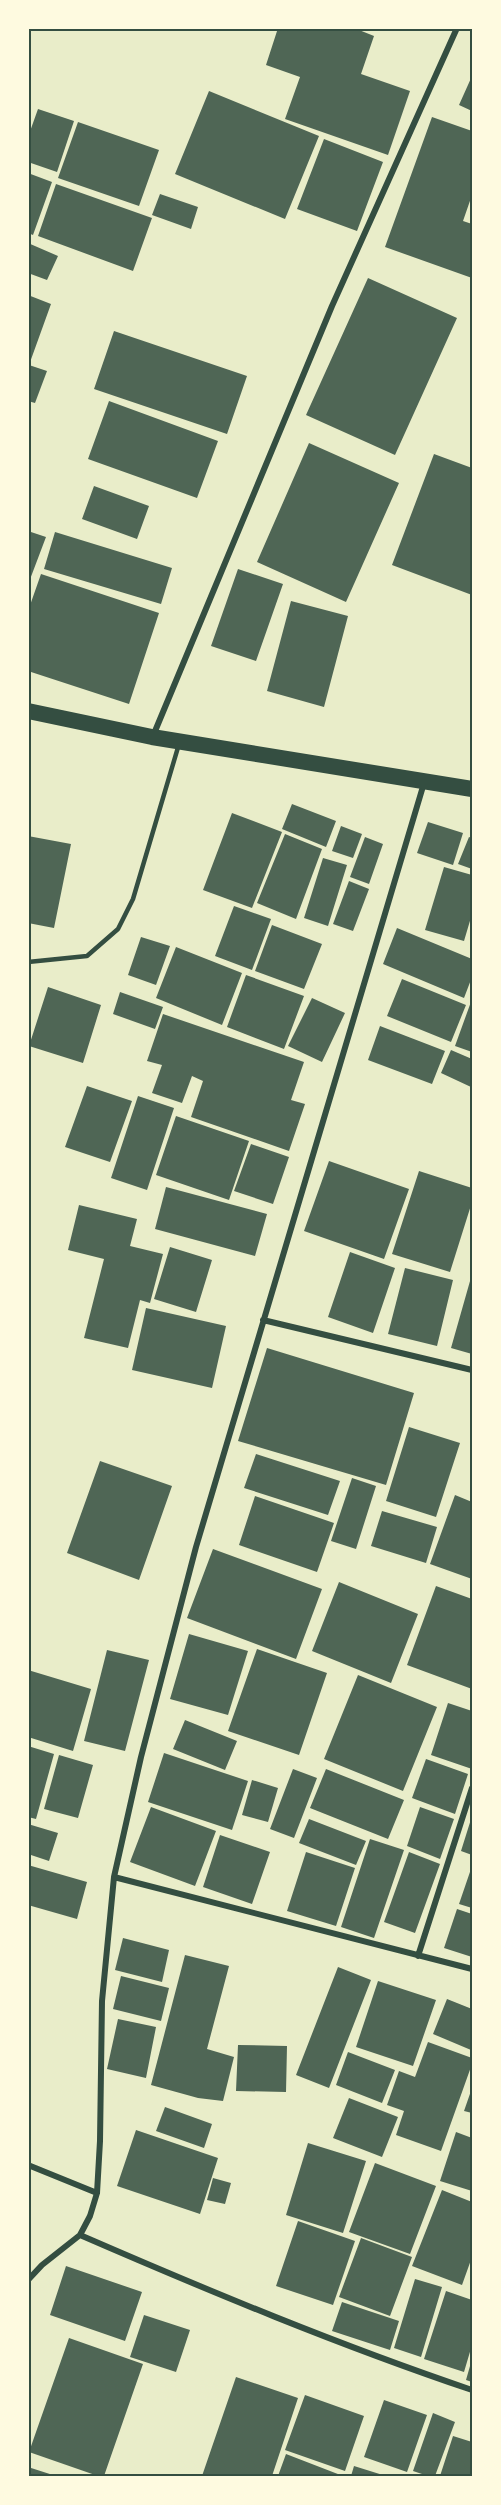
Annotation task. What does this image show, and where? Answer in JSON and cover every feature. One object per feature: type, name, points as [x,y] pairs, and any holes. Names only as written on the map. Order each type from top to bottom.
[{"type":"highway","points":[[28,711],[152,737],[472,789]]},
{"type":"street","points":[[152,737],[332,306],[457,28]]},
{"type":"street","points":[[28,2280],[42,2265],[80,2235],[98,2193],[102,2001],[114,1877],[141,1757],[196,1547],[425,780]]},
{"type":"street","points":[[263,1320],[472,1370]]},
{"type":"street","points":[[418,1956],[472,1788]]},
{"type":"street","points":[[114,1877],[472,1969]]},
{"type":"street","points":[[28,2165],[98,2193]]},
{"type":"street","points":[[80,2235],[203,2288],[403,2367],[472,2390]]},
{"type":"lane","points":[[28,962],[87,956],[118,929],[133,898],[180,741]]},
{"type":"building","points":[[278,28],[354,28],[374,36],[361,74],[410,91],[388,155],[285,119],[300,77],[266,65]]},
{"type":"building","points":[[472,76],[472,111],[459,105]]},
{"type":"building","points":[[209,91],[319,136],[285,219],[175,174]]},
{"type":"building","points":[[38,109],[74,121],[57,172],[28,162],[28,137]]},
{"type":"building","points":[[432,117],[472,131],[472,195],[463,221],[472,224],[472,278],[385,247]]},
{"type":"building","points":[[78,122],[159,150],[139,206],[58,178]]},
{"type":"building","points":[[324,139],[383,162],[357,231],[297,209]]},
{"type":"building","points":[[28,173],[52,182],[33,235],[28,233]]},
{"type":"building","points":[[56,184],[152,218],[133,271],[38,236]]},
{"type":"building","points":[[160,194],[198,207],[191,229],[152,215]]},
{"type":"building","points":[[28,243],[58,256],[47,280],[28,273]]},
{"type":"building","points":[[368,278],[457,318],[395,455],[306,415]]},
{"type":"building","points":[[28,295],[51,304],[29,365],[47,371],[35,403],[28,401]]},
{"type":"building","points":[[114,331],[247,376],[227,434],[94,389]]},
{"type":"building","points":[[109,401],[218,441],[197,498],[88,459]]},
{"type":"building","points":[[309,443],[399,483],[346,602],[257,562]]},
{"type":"building","points":[[434,454],[472,468],[472,595],[392,565]]},
{"type":"building","points":[[94,486],[149,506],[137,539],[82,519]]},
{"type":"building","points":[[28,531],[46,537],[29,582],[28,582]]},
{"type":"building","points":[[55,532],[172,568],[161,604],[44,569]]},
{"type":"building","points":[[238,569],[283,584],[256,661],[211,646]]},
{"type":"building","points":[[41,574],[159,613],[129,704],[28,671],[28,611]]},
{"type":"building","points":[[291,601],[348,616],[324,707],[267,691]]},
{"type":"building","points":[[292,804],[336,821],[326,847],[282,829]]},
{"type":"building","points":[[232,813],[282,832],[252,908],[203,890]]},
{"type":"building","points":[[428,822],[463,833],[453,865],[417,853]]},
{"type":"building","points":[[341,826],[362,834],[353,858],[332,851]]},
{"type":"building","points":[[285,834],[322,849],[296,919],[257,903]]},
{"type":"building","points":[[28,836],[71,844],[54,928],[28,923]]},
{"type":"building","points":[[365,837],[383,844],[369,884],[350,877]]},
{"type":"building","points":[[469,837],[472,838],[472,869],[458,864]]},
{"type":"building","points":[[323,858],[347,865],[328,926],[304,918]]},
{"type":"building","points":[[444,867],[472,875],[472,914],[464,941],[425,930]]},
{"type":"building","points":[[349,881],[369,889],[353,931],[333,924]]},
{"type":"building","points":[[234,906],[271,919],[252,970],[215,956]]},
{"type":"building","points":[[272,925],[322,944],[304,989],[255,971]]},
{"type":"building","points":[[397,928],[472,959],[472,977],[464,998],[383,964]]},
{"type":"building","points":[[141,937],[170,946],[156,985],[128,975]]},
{"type":"building","points":[[176,947],[242,973],[222,1025],[156,998]]},
{"type":"building","points":[[246,975],[304,996],[284,1049],[227,1027]]},
{"type":"building","points":[[402,979],[466,1005],[451,1042],[387,1016]]},
{"type":"building","points":[[48,987],[101,1005],[83,1063],[29,1046]]},
{"type":"building","points":[[120,992],[163,1007],[155,1029],[113,1014]]},
{"type":"building","points":[[312,998],[345,1013],[322,1062],[288,1046]]},
{"type":"building","points":[[472,999],[472,1052],[455,1046]]},
{"type":"building","points":[[163,1014],[304,1062],[291,1100],[305,1104],[289,1151],[191,1117],[203,1081],[192,1076],[182,1103],[152,1093],[162,1065],[147,1061]]},
{"type":"building","points":[[380,1026],[445,1051],[432,1084],[368,1060]]},
{"type":"building","points":[[451,1050],[472,1059],[471,1087],[441,1073]]},
{"type":"building","points":[[87,1086],[132,1101],[110,1162],[65,1147]]},
{"type":"building","points":[[138,1096],[174,1108],[147,1190],[111,1178]]},
{"type":"building","points":[[176,1116],[249,1141],[229,1200],[156,1175]]},
{"type":"building","points":[[251,1144],[289,1157],[273,1204],[234,1191]]},
{"type":"building","points":[[329,1161],[409,1189],[384,1259],[304,1231]]},
{"type":"building","points":[[419,1171],[472,1188],[472,1202],[450,1272],[392,1254]]},
{"type":"building","points":[[166,1187],[267,1214],[255,1256],[155,1229]]},
{"type":"building","points":[[79,1205],[137,1219],[130,1246],[163,1254],[150,1303],[140,1300],[128,1348],[84,1338],[104,1259],[68,1250]]},
{"type":"building","points":[[170,1247],[212,1260],[196,1312],[154,1299]]},
{"type":"building","points":[[350,1252],[395,1268],[373,1333],[328,1317]]},
{"type":"building","points":[[405,1268],[453,1280],[437,1346],[388,1334]]},
{"type":"building","points":[[472,1274],[472,1354],[451,1348]]},
{"type":"building","points":[[146,1308],[226,1326],[212,1388],[132,1370]]},
{"type":"building","points":[[267,1348],[414,1393],[386,1485],[238,1441]]},
{"type":"building","points":[[409,1427],[460,1443],[436,1517],[386,1501]]},
{"type":"building","points":[[256,1454],[340,1481],[328,1515],[244,1488]]},
{"type":"building","points":[[100,1461],[172,1486],[139,1580],[67,1553]]},
{"type":"building","points":[[352,1478],[376,1486],[356,1549],[331,1541]]},
{"type":"building","points":[[455,1495],[472,1502],[472,1579],[430,1564]]},
{"type":"building","points":[[255,1496],[334,1523],[317,1572],[239,1545]]},
{"type":"building","points":[[382,1511],[437,1527],[426,1563],[371,1546]]},
{"type":"building","points":[[213,1549],[322,1589],[296,1659],[187,1618]]},
{"type":"building","points":[[339,1582],[418,1614],[391,1683],[312,1651]]},
{"type":"building","points":[[436,1586],[472,1599],[472,1689],[407,1665]]},
{"type":"building","points":[[189,1634],[248,1651],[228,1715],[170,1699]]},
{"type":"building","points":[[257,1649],[327,1673],[299,1755],[228,1731]]},
{"type":"building","points":[[107,1650],[149,1660],[125,1751],[84,1741]]},
{"type":"building","points":[[28,1670],[91,1689],[73,1751],[28,1737]]},
{"type":"building","points":[[358,1675],[437,1707],[403,1791],[324,1759]]},
{"type":"building","points":[[448,1703],[472,1711],[472,1769],[431,1755]]},
{"type":"building","points":[[185,1720],[237,1741],[225,1770],[173,1749]]},
{"type":"building","points":[[28,1746],[54,1754],[36,1819],[28,1817]]},
{"type":"building","points":[[164,1753],[248,1781],[232,1830],[148,1802]]},
{"type":"building","points":[[59,1755],[93,1765],[78,1818],[44,1809]]},
{"type":"building","points":[[426,1759],[468,1774],[455,1814],[412,1798]]},
{"type":"building","points":[[293,1769],[317,1778],[294,1838],[270,1829]]},
{"type":"building","points":[[326,1769],[404,1800],[388,1839],[310,1808]]},
{"type":"building","points":[[252,1780],[278,1788],[268,1822],[242,1815]]},
{"type":"building","points":[[151,1807],[216,1831],[195,1886],[130,1862]]},
{"type":"building","points":[[420,1807],[454,1819],[440,1859],[407,1846]]},
{"type":"building","points":[[472,1816],[472,1855],[461,1851]]},
{"type":"building","points":[[309,1819],[366,1841],[356,1865],[299,1843]]},
{"type":"building","points":[[28,1824],[58,1833],[49,1861],[28,1854]]},
{"type":"building","points":[[220,1835],[270,1852],[252,1904],[203,1887]]},
{"type":"building","points":[[370,1839],[404,1850],[374,1938],[341,1927]]},
{"type":"building","points":[[306,1852],[355,1868],[336,1926],[287,1911]]},
{"type":"building","points":[[409,1852],[440,1864],[415,1933],[384,1922]]},
{"type":"building","points":[[28,1865],[87,1882],[77,1919],[28,1905]]},
{"type":"building","points":[[472,1866],[472,1908],[459,1904]]},
{"type":"building","points":[[457,1909],[472,1914],[472,1957],[444,1948]]},
{"type":"building","points":[[123,1938],[169,1950],[162,1982],[115,1970]]},
{"type":"building","points":[[185,1955],[229,1966],[207,2049],[234,2057],[223,2101],[198,2098],[151,2085]]},
{"type":"building","points":[[338,1967],[371,1980],[329,2088],[296,2075]]},
{"type":"building","points":[[121,1976],[169,1988],[161,2021],[113,2009]]},
{"type":"building","points":[[378,1981],[436,2000],[413,2066],[356,2047]]},
{"type":"building","points":[[447,1999],[472,2009],[471,2050],[433,2034]]},
{"type":"building","points":[[118,2019],[156,2027],[146,2078],[107,2069]]},
{"type":"building","points":[[428,2042],[472,2058],[472,2064],[441,2151],[396,2135],[404,2111],[387,2105],[399,2071],[415,2077]]},
{"type":"building","points":[[238,2045],[287,2046],[286,2092],[236,2091]]},
{"type":"building","points":[[348,2052],[395,2070],[382,2103],[336,2085]]},
{"type":"building","points":[[472,2088],[472,2113],[464,2111]]},
{"type":"building","points":[[349,2098],[398,2117],[382,2157],[333,2138]]},
{"type":"building","points":[[165,2107],[212,2124],[204,2148],[156,2131]]},
{"type":"building","points":[[136,2130],[218,2158],[200,2214],[117,2186]]},
{"type":"building","points":[[456,2132],[472,2138],[472,2191],[440,2181]]},
{"type":"building","points":[[308,2143],[366,2161],[343,2233],[286,2215]]},
{"type":"building","points":[[375,2163],[436,2186],[410,2254],[349,2232]]},
{"type":"building","points":[[213,2178],[231,2183],[225,2204],[207,2200]]},
{"type":"building","points":[[442,2190],[472,2202],[472,2257],[462,2285],[412,2266]]},
{"type":"building","points":[[298,2221],[355,2241],[333,2305],[276,2286]]},
{"type":"building","points":[[361,2238],[412,2257],[390,2316],[339,2297]]},
{"type":"building","points":[[66,2266],[142,2292],[125,2341],[50,2315]]},
{"type":"building","points":[[415,2279],[442,2287],[421,2357],[394,2348]]},
{"type":"building","points":[[446,2291],[472,2300],[472,2345],[464,2372],[424,2359]]},
{"type":"building","points":[[342,2302],[399,2321],[390,2350],[332,2331]]},
{"type":"building","points":[[144,2315],[190,2330],[176,2372],[130,2357]]},
{"type":"building","points":[[69,2338],[143,2364],[104,2476],[98,2476],[29,2452]]},
{"type":"building","points":[[472,2359],[472,2382],[466,2380]]},
{"type":"building","points":[[236,2377],[298,2398],[272,2476],[202,2476]]},
{"type":"building","points":[[305,2395],[364,2416],[345,2471],[285,2450]]},
{"type":"building","points":[[384,2400],[427,2415],[407,2472],[364,2457]]},
{"type":"building","points":[[433,2413],[455,2422],[435,2476],[428,2476],[413,2471]]},
{"type":"building","points":[[453,2436],[472,2442],[472,2476],[440,2476]]},
{"type":"building","points":[[286,2454],[343,2476],[278,2476]]},
{"type":"building","points":[[354,2466],[386,2476],[351,2476]]},
{"type":"building","points":[[28,2467],[56,2476],[28,2476]]}]
